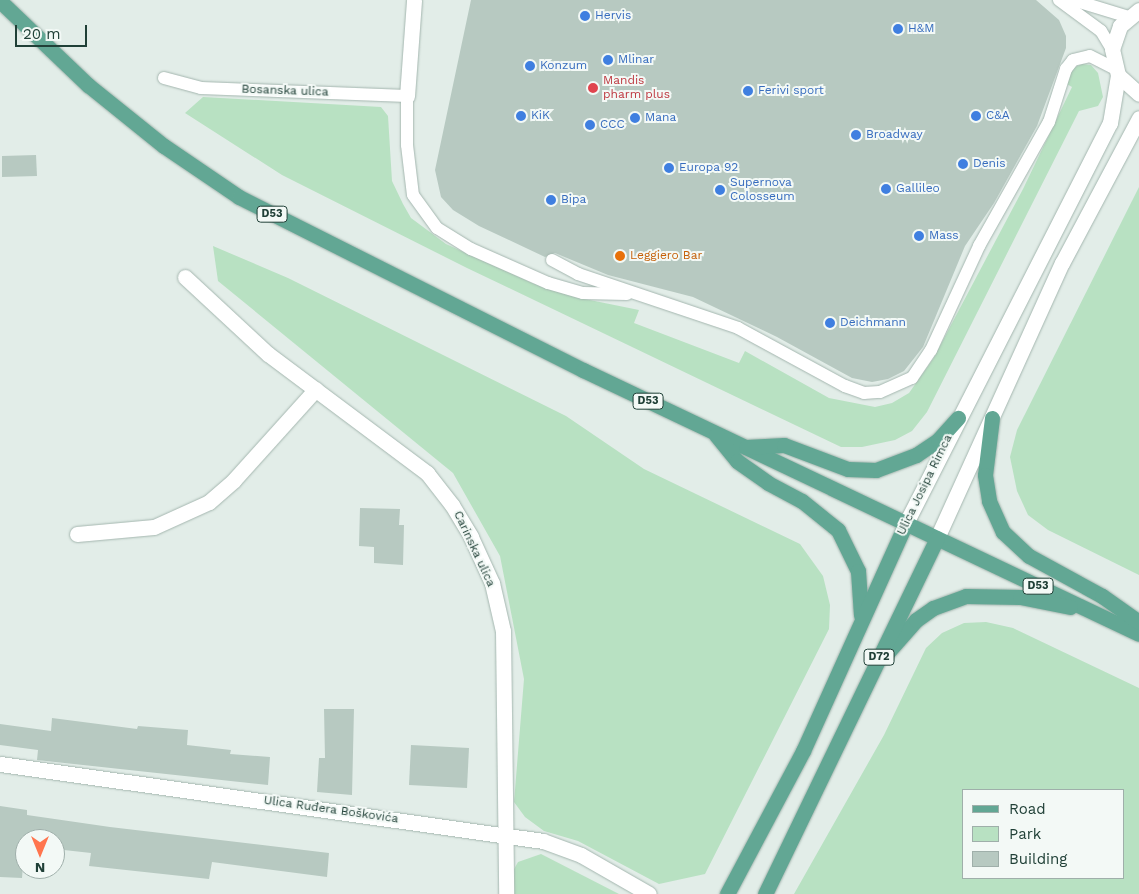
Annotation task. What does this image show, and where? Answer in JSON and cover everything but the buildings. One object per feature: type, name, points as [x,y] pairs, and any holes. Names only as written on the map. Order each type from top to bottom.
[{"type":"main road","name":"D53","points":[[0,1],[88,85],[164,146],[239,197],[403,281],[713,432],[1139,634]]},
{"type":"main road","points":[[746,447],[784,445],[848,469],[876,470],[916,455],[938,440],[958,418]]},
{"type":"main road","points":[[992,418],[985,476],[989,501],[1003,532],[1029,556],[1102,596],[1139,622]]},
{"type":"main road","points":[[713,432],[737,461],[768,483],[802,501],[838,530],[858,571],[861,620]]},
{"type":"main road","name":"Ulica Josipa Rimca","points":[[726,894],[804,751],[861,620],[906,524]]},
{"type":"main road","name":"D72","points":[[765,894],[937,538]]},
{"type":"main road","points":[[872,671],[916,620],[933,608],[966,596],[1020,597],[1093,612]]},
{"type":"street","points":[[407,96],[414,0]]},
{"type":"street","points":[[1112,49],[1115,37],[1134,14]]},
{"type":"street","name":"Ulica Josipa Rimca","points":[[906,524],[958,418],[1110,123],[1116,72],[1112,49]]},
{"type":"street","points":[[1116,72],[1139,94]]},
{"type":"street","points":[[937,538],[1062,263],[1139,118]]},
{"type":"street","name":"Carinska ulica","points":[[185,277],[268,354],[427,473],[452,505],[492,584],[503,631],[506,894]]},
{"type":"street","points":[[76,534],[154,527],[209,502],[234,480],[316,389]]},
{"type":"street","name":"Ulica Ruđera Boškovića","points":[[0,764],[504,833],[544,841],[581,855],[649,894]]},
{"type":"lane","points":[[1059,0],[1101,31],[1112,49]]},
{"type":"lane","points":[[1073,0],[1134,14]]},
{"type":"lane","points":[[552,260],[578,274],[644,294],[738,328],[845,386],[872,393],[898,385],[912,378],[931,350],[979,246],[1049,122],[1066,68],[1073,60],[1090,56],[1116,72]]},
{"type":"lane","name":"Bosanska ulica","points":[[164,78],[201,88],[407,96]]},
{"type":"lane","points":[[407,96],[407,146],[413,195],[437,228],[471,250],[548,283],[583,293],[644,294]]},
{"type":"green space","points":[[1082,64],[1091,65],[1098,73],[1103,97],[1098,106],[1079,111],[927,412],[912,431],[895,440],[862,447],[841,447],[467,268],[282,175],[185,113],[203,97],[381,107],[388,116],[392,181],[411,218],[446,244],[532,283],[575,297],[639,310],[634,323],[739,363],[745,351],[829,398],[875,407],[892,403],[909,393],[933,359],[1023,189],[1072,87],[1065,83],[1071,69]]},
{"type":"green space","points":[[1139,187],[1139,575],[1048,530],[1028,515],[1017,491],[1010,457],[1017,430]]},
{"type":"green space","points":[[213,246],[288,278],[566,416],[644,469],[800,544],[823,576],[830,605],[829,629],[705,874],[659,884],[578,841],[544,831],[525,817],[514,802],[524,679],[500,556],[453,473],[218,281]]},
{"type":"green space","points":[[986,622],[1013,628],[1139,688],[1139,894],[794,894],[884,735],[926,648],[942,633],[964,623]]},
{"type":"green space","points":[[541,854],[619,894],[513,894],[513,871],[518,862]]},
{"type":"place","name":"Hervis","points":[[585,16]]},
{"type":"place","name":"H&M","points":[[898,29]]},
{"type":"place","name":"Mlinar","points":[[608,60]]},
{"type":"place","name":"Konzum","points":[[530,66]]},
{"type":"place","name":"Mandis pharm plus","points":[[593,88]]},
{"type":"place","name":"Ferivi sport","points":[[748,91]]},
{"type":"place","name":"KiK","points":[[521,116]]},
{"type":"place","name":"C&A","points":[[976,116]]},
{"type":"place","name":"Mana","points":[[635,118]]},
{"type":"place","name":"CCC","points":[[590,125]]},
{"type":"place","name":"Broadway","points":[[856,135]]},
{"type":"place","name":"Denis","points":[[963,164]]},
{"type":"place","name":"Europa 92","points":[[669,168]]},
{"type":"place","name":"Gallileo","points":[[886,189]]},
{"type":"place","name":"Supernova Colosseum","points":[[720,190]]},
{"type":"place","name":"Bipa","points":[[551,200]]},
{"type":"place","name":"Mass","points":[[919,236]]},
{"type":"place","name":"Leggiero Bar","points":[[620,256]]},
{"type":"place","name":"Deichmann","points":[[830,323]]}]
